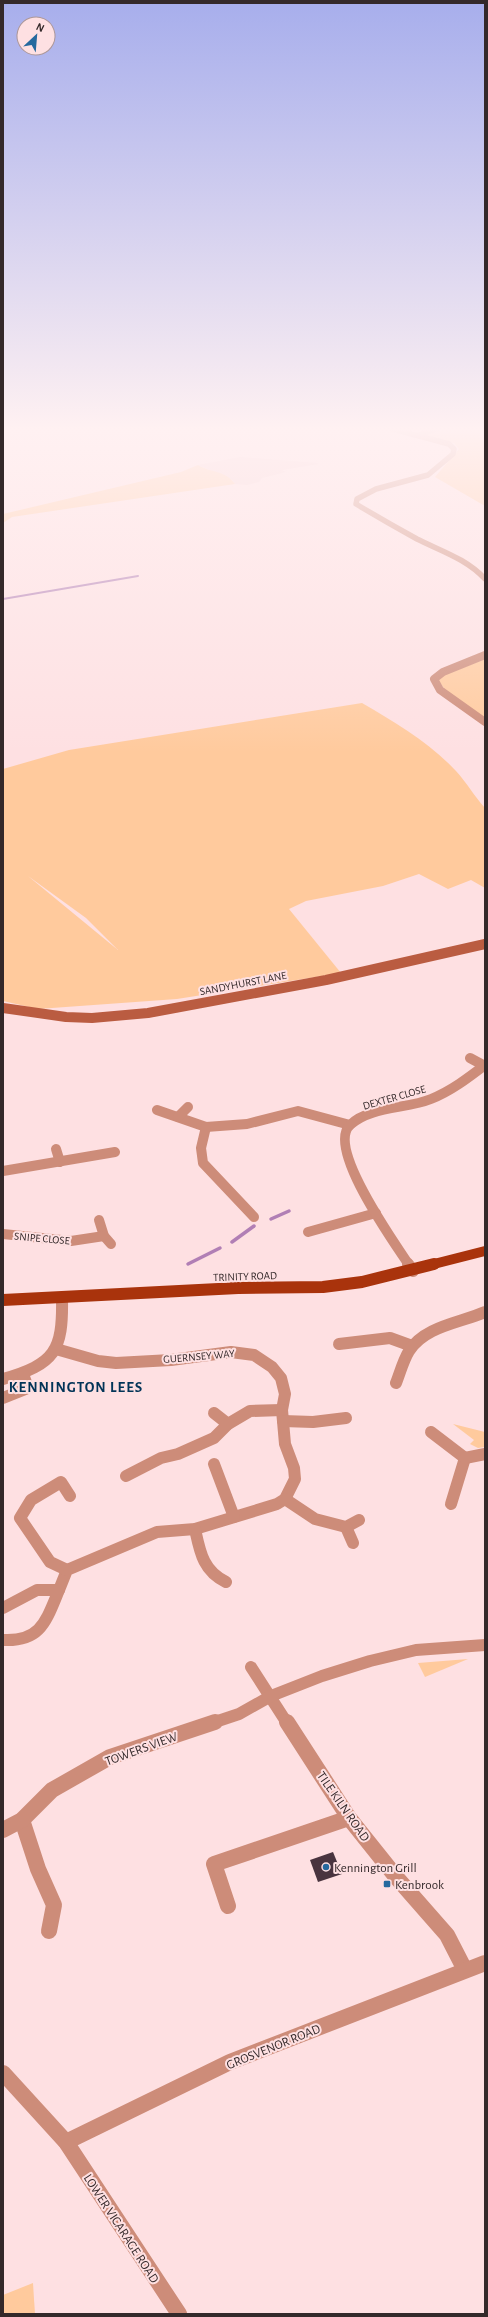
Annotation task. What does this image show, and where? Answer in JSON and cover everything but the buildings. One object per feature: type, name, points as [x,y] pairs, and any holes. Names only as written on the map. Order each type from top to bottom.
[{"type":"main road","name":"TRINITY ROAD","points":[[3,1300],[238,1288],[323,1287],[362,1282],[413,1271],[485,1251]]},
{"type":"street","points":[[417,537],[465,562],[485,579]]},
{"type":"street","points":[[485,655],[443,672],[434,679],[440,690],[485,722]]},
{"type":"street","name":"SANDYHURST LANE","points":[[3,1008],[66,1017],[100,1018],[148,1013],[326,980],[485,944]]},
{"type":"street","points":[[470,1058],[484,1065]]},
{"type":"street","name":"DEXTER CLOSE","points":[[350,1125],[375,1112],[430,1100],[454,1089],[484,1065]]},
{"type":"street","points":[[298,1112],[300,1101]]},
{"type":"street","points":[[178,1118],[188,1107]]},
{"type":"street","points":[[157,1110],[206,1127],[247,1124],[298,1112],[350,1125],[343,1140],[346,1155],[376,1213],[413,1271]]},
{"type":"street","points":[[206,1127],[200,1144],[201,1159],[204,1165],[222,1181],[235,1199],[254,1217]]},
{"type":"street","points":[[56,1149],[60,1162]]},
{"type":"street","points":[[3,1171],[115,1152]]},
{"type":"street","points":[[308,1232],[376,1213]]},
{"type":"street","name":"SNIPE CLOSE","points":[[3,1234],[71,1241],[108,1240],[98,1220]]},
{"type":"street","points":[[3,1379],[23,1374],[45,1362],[56,1349],[61,1339],[62,1298]]},
{"type":"street","points":[[396,1383],[412,1346],[437,1330],[485,1312]]},
{"type":"street","points":[[339,1344],[390,1338],[412,1346]]},
{"type":"street","name":"GUERNSEY WAY","points":[[56,1349],[98,1361],[116,1363],[171,1360],[231,1352],[254,1355],[272,1366],[281,1378],[285,1394],[283,1415],[284,1444],[294,1468],[295,1479],[285,1499]]},
{"type":"street","points":[[3,1398],[28,1388],[23,1374]]},
{"type":"street","points":[[126,1476],[161,1458],[178,1454],[214,1438],[228,1424],[250,1411],[272,1408],[283,1415],[313,1422],[346,1418]]},
{"type":"street","points":[[214,1414],[228,1424]]},
{"type":"street","points":[[431,1432],[465,1458],[485,1454]]},
{"type":"street","points":[[451,1504],[465,1458]]},
{"type":"street","points":[[214,1464],[234,1517]]},
{"type":"street","points":[[67,1570],[50,1562],[20,1518],[31,1500],[61,1482],[70,1496]]},
{"type":"street","points":[[3,1640],[17,1642],[29,1638],[40,1631],[67,1570],[157,1532],[195,1530],[277,1504],[285,1499],[315,1519],[346,1527],[359,1520]]},
{"type":"street","points":[[346,1527],[352,1543]]},
{"type":"street","points":[[195,1530],[201,1560],[214,1578],[226,1582]]},
{"type":"street","points":[[3,1608],[37,1590],[59,1590]]},
{"type":"street","name":"TOWERS VIEW","points":[[3,1830],[22,1820],[52,1790],[110,1757],[239,1714],[271,1696],[322,1676],[393,1655],[416,1650],[485,1645]]},
{"type":"street","points":[[251,1667],[271,1696]]},
{"type":"street","name":"TILE KILN ROAD","points":[[271,1696],[349,1818],[397,1878],[447,1935],[465,1970]]},
{"type":"street","points":[[228,1906],[214,1864],[349,1818]]},
{"type":"street","points":[[22,1820],[38,1869],[54,1905],[49,1931]]},
{"type":"street","name":"GROSVENOR ROAD","points":[[66,2142],[230,2062],[485,1963]]},
{"type":"street","name":"LOWER VICARAGE ROAD","points":[[3,2073],[66,2142],[178,2314]]},
{"type":"shaded area","points":[[485,659],[485,722],[445,690],[437,678]]},
{"type":"shaded area","points":[[362,703],[400,726],[435,751],[464,780],[485,808],[485,888],[471,880],[448,889],[419,874],[383,886],[306,901],[289,909],[341,973],[177,999],[38,1009],[3,1001],[3,769],[69,750]],"holes":[[[28,876],[86,918],[118,950]]]},
{"type":"shaded area","points":[[453,1424],[485,1432],[485,1447],[478,1448],[470,1444],[474,1440]]},
{"type":"shaded area","points":[[468,1659],[425,1677],[418,1663]]},
{"type":"shaded area","points":[[33,2283],[35,2314],[3,2314],[3,2295]]},
{"type":"waterway","points":[[3,599],[138,576]]},
{"type":"waterway","points":[[271,1219],[289,1211]]},
{"type":"waterway","points":[[232,1242],[254,1226]]},
{"type":"waterway","points":[[188,1264],[220,1248]]},
{"type":"place","name":"Kennington Grill","points":[[326,1867]]},
{"type":"place","name":"Kenbrook","points":[[387,1884]]},
{"type":"district","name":"KENNINGTON LEES","points":[[76,1387]]}]
